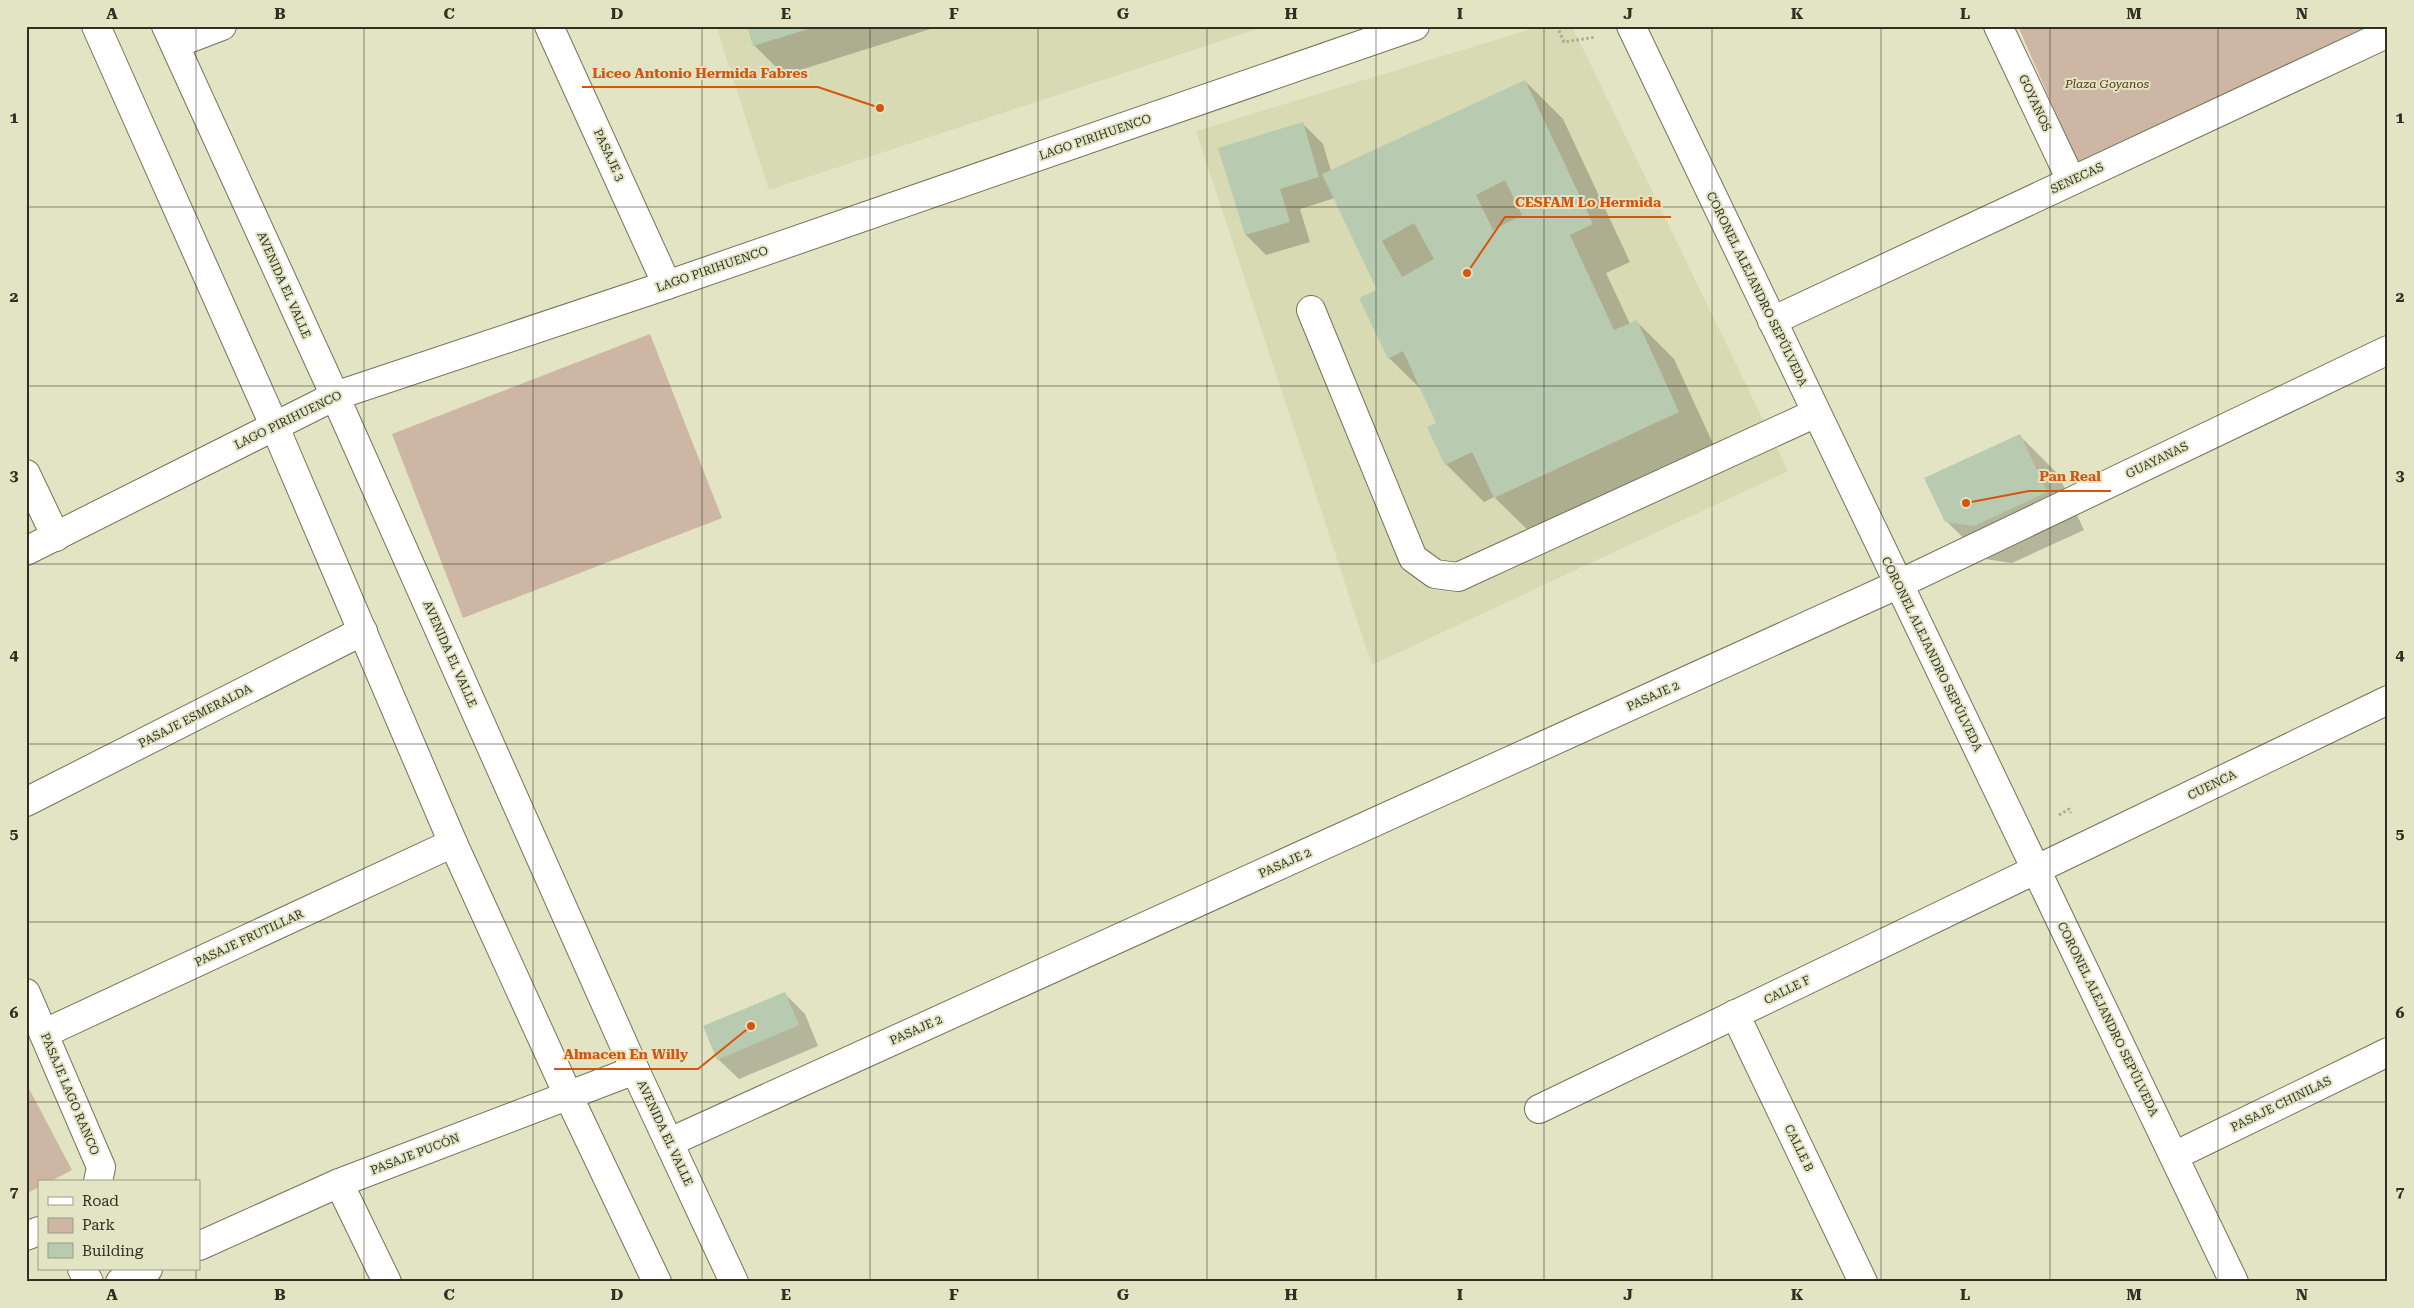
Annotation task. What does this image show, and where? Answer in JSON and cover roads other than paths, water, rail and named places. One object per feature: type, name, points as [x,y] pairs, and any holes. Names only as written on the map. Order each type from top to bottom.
[{"type":"street","points":[[96,26],[274,425],[453,843],[568,1095],[657,1282]]},
{"type":"street","points":[[171,35],[222,26]]},
{"type":"street","name":"PASAJE 3","points":[[549,26],[667,285]]},
{"type":"street","name":"LAGO PIRIHUENCO","points":[[26,551],[335,396],[667,285],[1415,26]]},
{"type":"street","name":"GOYANOS","points":[[1998,26],[2071,180]]},
{"type":"street","name":"CORONEL ALEJANDRO SEPÚLVEDA","points":[[1632,29],[2234,1282]]},
{"type":"street","name":"AVENIDA EL VALLE","points":[[171,35],[335,396],[635,1070],[734,1282]]},
{"type":"street","name":"SENECAS","points":[[1772,321],[2383,36]]},
{"type":"street","points":[[1310,310],[1412,558],[1435,574],[1458,577],[1816,413]]},
{"type":"street","name":"GUAYANAS","points":[[1899,584],[2388,350]]},
{"type":"street","points":[[26,474],[56,537]]},
{"type":"street","name":"PASAJE 2","points":[[670,1142],[1899,584]]},
{"type":"street","name":"PASAJE ESMERALDA","points":[[26,802],[363,631]]},
{"type":"street","name":"CUENCA","points":[[2036,870],[2388,700]]},
{"type":"street","name":"PASAJE FRUTILLAR","points":[[45,1033],[453,843]]},
{"type":"street","name":"CALLE F","points":[[1538,1110],[2036,870]]},
{"type":"street","name":"PASAJE LAGO RANCO","points":[[26,993],[45,1033],[99,1174]]},
{"type":"street","name":"CALLE B","points":[[1735,1014],[1863,1282]]},
{"type":"street","name":"PASAJE CHINILAS","points":[[2174,1156],[2388,1052]]},
{"type":"street","name":"PASAJE PUCÓN","points":[[200,1246],[339,1183],[635,1070]]},
{"type":"street","points":[[339,1183],[387,1282]]},
{"type":"street","points":[[26,1236],[38,1231]]},
{"type":"street","points":[[83,1270],[89,1282]]},
{"type":"street","points":[[120,1282],[146,1270]]},
{"type":"place","name":"Liceo Antonio Hermida Fabres","points":[[880,108]]},
{"type":"place","name":"CESFAM Lo Hermida","points":[[1467,273]]},
{"type":"place","name":"Pan Real","points":[[1966,503]]},
{"type":"place","name":"Almacen En Willy","points":[[751,1026]]},
{"type":"park label","name":"Plaza Goyanos","points":[[2107,84]]}]
